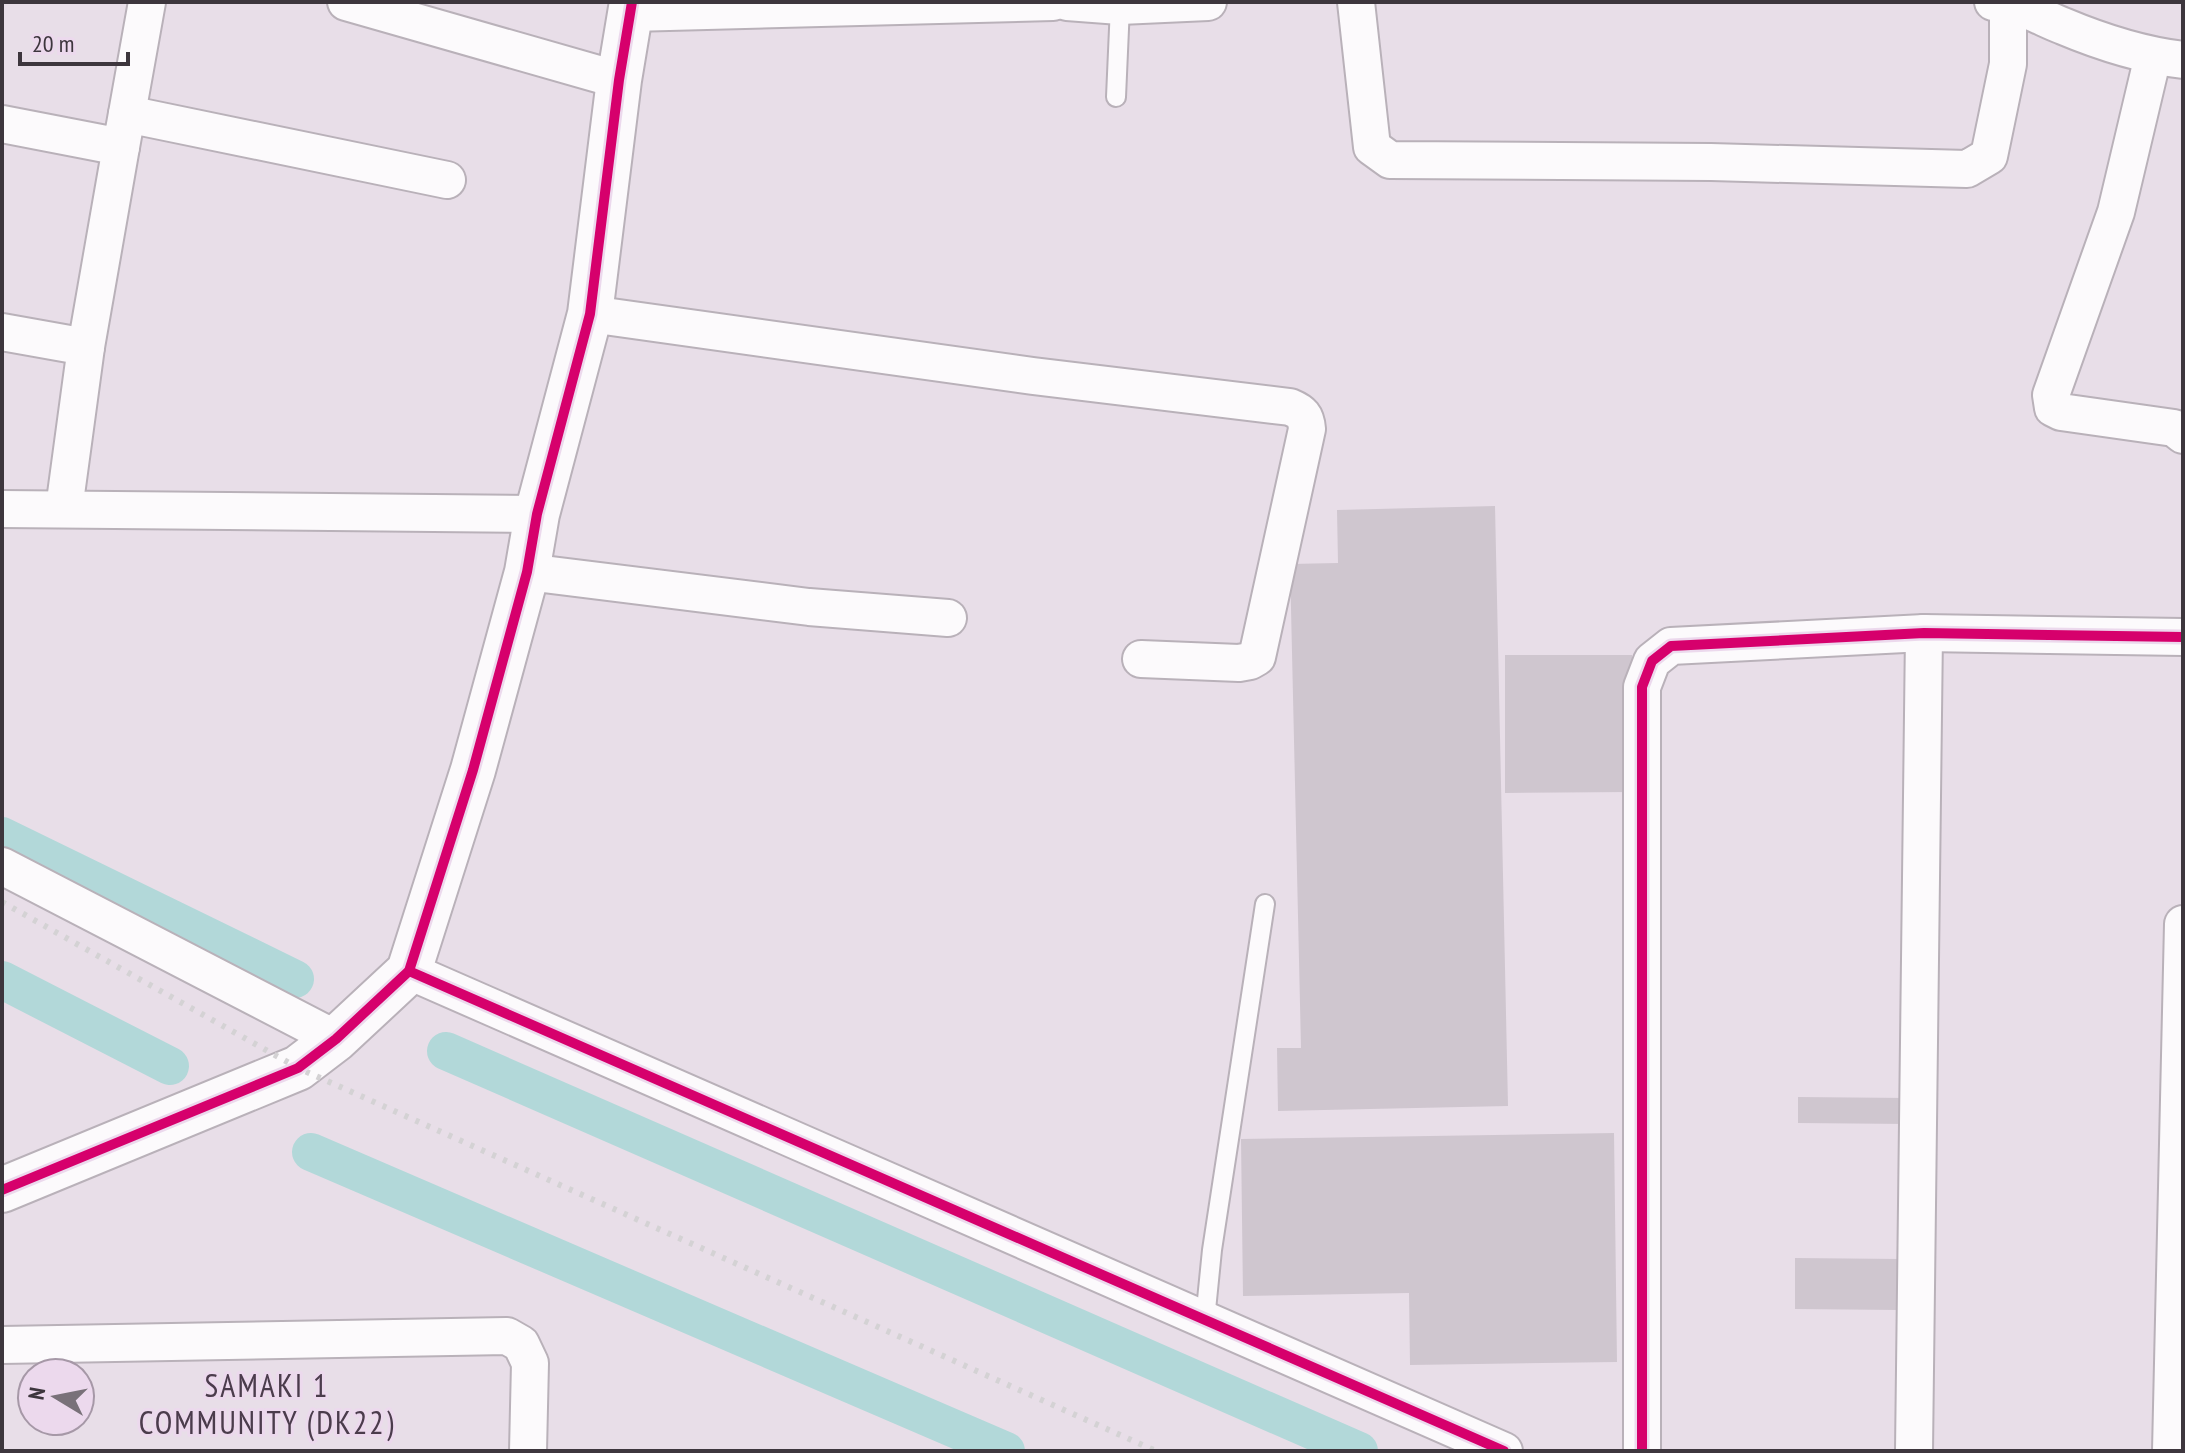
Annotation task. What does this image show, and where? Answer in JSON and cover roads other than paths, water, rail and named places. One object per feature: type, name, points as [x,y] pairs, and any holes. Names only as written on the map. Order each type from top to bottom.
[{"type":"street","points":[[64,509],[86,347],[147,2]]},
{"type":"street","points":[[346,2],[619,80]]},
{"type":"street","points":[[2,1190],[298,1068],[336,1039],[409,971],[473,770],[527,572],[537,514],[590,314],[619,80],[632,8],[1053,2]]},
{"type":"street","points":[[1067,2],[1120,6],[1208,2]]},
{"type":"street","points":[[1356,2],[1372,147],[1390,160],[1711,162],[1967,169],[1989,156],[2008,64],[2008,2]]},
{"type":"street","points":[[1993,2],[2008,2],[2066,28],[2168,58],[2051,395],[2053,408],[2061,412],[2174,428],[2183,435]]},
{"type":"street","points":[[2,124],[124,130],[447,180]]},
{"type":"street","points":[[590,314],[1033,376],[1290,407],[1301,412],[1306,418],[1307,429],[1257,657],[1239,663],[1141,659]]},
{"type":"street","points":[[2,332],[86,347]]},
{"type":"street","points":[[2,509],[537,514]]},
{"type":"street","points":[[527,572],[809,607],[948,618]]},
{"type":"street","points":[[1914,1451],[1924,633]]},
{"type":"street","points":[[1642,1451],[1642,687],[1652,661],[1671,646],[1924,633],[2183,637]]},
{"type":"street","points":[[2,866],[336,1039]]},
{"type":"street","points":[[2171,1451],[2183,924]]},
{"type":"street","points":[[409,971],[1504,1451]]},
{"type":"street","points":[[2,1345],[507,1336],[521,1344],[530,1363],[528,1451]]},
{"type":"lane","points":[[1116,97],[1120,6]]},
{"type":"lane","points":[[1205,1320],[1212,1250],[1265,904]]},
{"type":"waterway","points":[[2,836],[295,979]]},
{"type":"waterway","points":[[2,980],[170,1066]]},
{"type":"waterway","points":[[446,1051],[1359,1451]]},
{"type":"waterway","points":[[311,1152],[1006,1451]]},
{"type":"railway","points":[[2,902],[298,1068],[1156,1451]]},
{"type":"district","name":"SAMAKI 1 COMMUNITY (DK22)","points":[[267,1404]]}]
